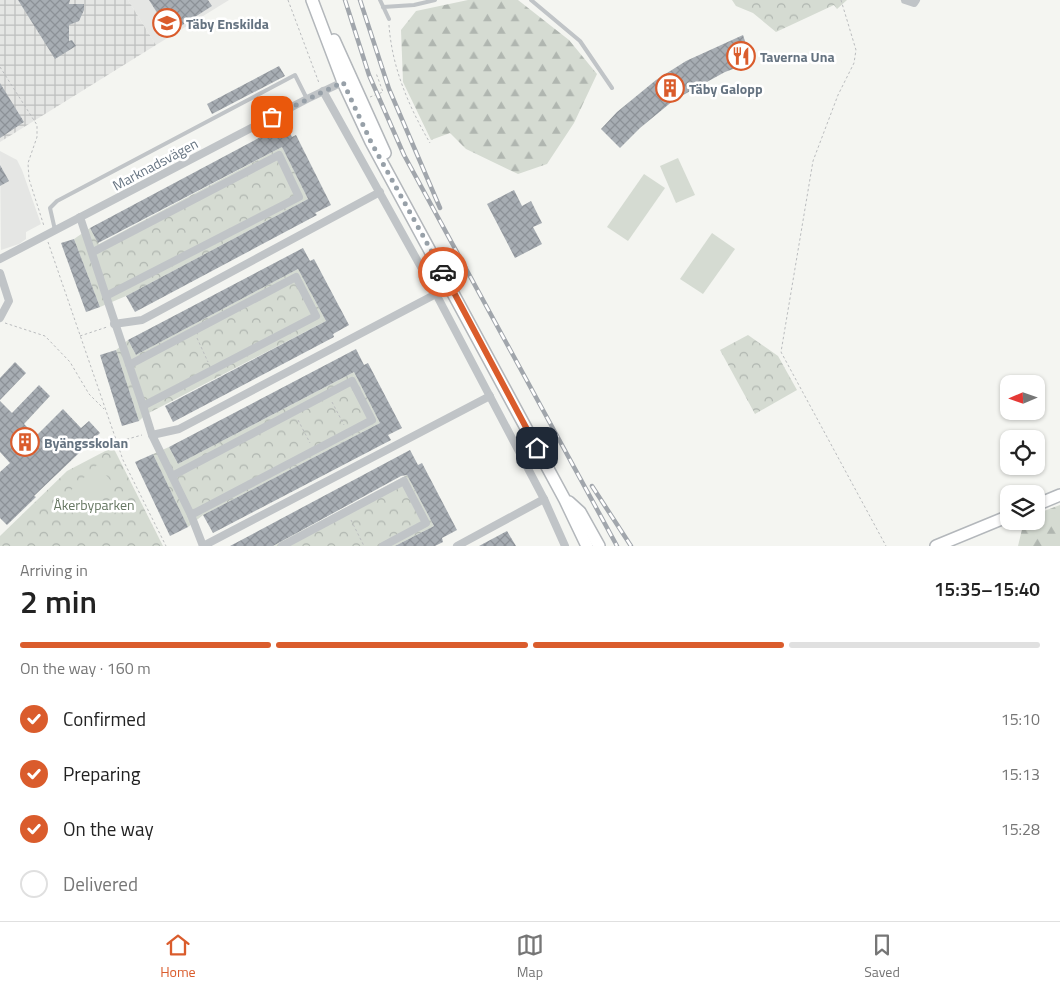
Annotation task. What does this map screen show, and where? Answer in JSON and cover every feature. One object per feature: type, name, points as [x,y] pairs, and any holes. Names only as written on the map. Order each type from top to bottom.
[{"type":"street","points":[[312,0],[407,205],[565,500],[587,546]]},
{"type":"street","points":[[318,0],[348,80]]},
{"type":"street","points":[[905,0],[915,1]]},
{"type":"street","name":"Marknadsvägen","points":[[0,259],[307,98],[348,80]]},
{"type":"street","points":[[322,91],[436,294],[544,499],[565,546]]},
{"type":"street","points":[[93,252],[279,155],[300,197],[106,296]]},
{"type":"street","points":[[114,324],[142,320],[380,192]]},
{"type":"street","points":[[80,217],[152,435],[191,515],[203,546],[490,396]]},
{"type":"street","points":[[0,273],[9,301],[0,320]]},
{"type":"street","points":[[130,365],[296,277],[316,316],[143,406]]},
{"type":"street","points":[[152,435],[179,429],[436,294]]},
{"type":"street","points":[[172,476],[352,381],[372,420],[191,515]]},
{"type":"street","points":[[282,546],[404,481],[426,523],[383,546]]},
{"type":"street","points":[[1045,501],[1060,495]]},
{"type":"street","points":[[457,546],[544,499]]},
{"type":"street","points":[[565,500],[566,515],[581,546]]},
{"type":"street","points":[[565,500],[580,512],[599,546]]},
{"type":"street","points":[[936,546],[1000,520]]},
{"type":"lane","points":[[380,0],[389,19]]},
{"type":"lane","points":[[383,6],[414,5],[435,0]]},
{"type":"lane","points":[[531,0],[580,41],[612,88]]},
{"type":"lane","points":[[55,230],[50,208],[57,202],[295,75],[307,98]]},
{"type":"path","points":[[288,0],[322,91]]},
{"type":"path","points":[[841,0],[856,50],[854,63],[838,94],[813,161],[781,352],[886,546]]},
{"type":"path","points":[[389,19],[396,70],[415,117],[430,144]]},
{"type":"path","points":[[0,67],[37,125],[37,137],[28,162],[29,179],[46,235],[123,460],[166,546]]},
{"type":"path","points":[[0,320],[45,336],[70,362],[89,394],[105,410]]},
{"type":"path","points":[[79,336],[114,324]]},
{"type":"path","points":[[193,331],[212,369]]},
{"type":"path","points":[[328,394],[348,432]]},
{"type":"path","points":[[294,412],[314,450]]},
{"type":"path","points":[[117,442],[136,435],[152,435]]},
{"type":"path","points":[[347,512],[364,546]]},
{"type":"shaded area","points":[[0,0],[128,0],[156,45],[0,142]]},
{"type":"shaded area","name":"Täby Enskilda","points":[[128,0],[229,0],[156,45]]},
{"type":"shaded area","points":[[0,151],[17,160],[41,224],[26,232],[26,239],[19,244],[1,250]]},
{"type":"green space","points":[[468,0],[518,0],[569,40],[597,74],[574,123],[547,164],[518,174],[466,149],[450,133],[431,140],[403,82],[401,30],[416,11]]},
{"type":"green space","points":[[732,0],[847,0],[837,9],[834,5],[776,32],[753,13],[736,6]]},
{"type":"green space","points":[[282,147],[308,199],[126,296],[100,307],[74,239],[90,228],[99,244]]},
{"type":"green space","points":[[678,158],[695,195],[676,203],[660,166]]},
{"type":"green space","points":[[644,174],[665,188],[628,241],[607,227]]},
{"type":"green space","points":[[712,233],[735,249],[703,294],[680,279]]},
{"type":"green space","points":[[298,269],[326,321],[145,415],[139,421],[116,350],[128,340],[136,355]]},
{"type":"green space","points":[[748,335],[778,356],[797,390],[755,414],[720,350]]},
{"type":"green space","points":[[354,372],[380,423],[203,515],[188,527],[153,454],[169,447],[178,464]]},
{"type":"green space","name":"Åkerbyparken","points":[[113,447],[163,546],[0,546],[0,536],[67,471]]},
{"type":"green space","points":[[97,465],[113,483],[80,513],[65,496]]},
{"type":"green space","points":[[407,475],[434,526],[395,546],[273,546]]},
{"type":"green space","points":[[1060,505],[1060,546],[1018,546],[1022,530],[1045,530],[1045,511]]},
{"type":"building","points":[[18,0],[70,0],[69,4],[84,4],[84,10],[79,21],[69,25],[69,41],[72,40],[76,46],[55,59]]},
{"type":"building","points":[[149,0],[208,0],[212,6],[170,33]]},
{"type":"building","name":"Täby Galopp","points":[[743,35],[752,62],[725,72],[674,100],[640,128],[620,148],[601,129],[617,112],[656,80],[686,61]]},
{"type":"building","points":[[279,66],[285,76],[212,114],[207,104]]},
{"type":"building","points":[[0,83],[24,122],[0,138]]},
{"type":"building","points":[[285,124],[292,137],[296,135],[331,205],[315,213],[317,215],[135,312],[126,296],[308,199],[282,147],[98,243],[90,228]]},
{"type":"building","points":[[0,165],[9,181],[0,186]]},
{"type":"building","points":[[514,190],[522,206],[531,201],[542,223],[533,227],[542,244],[515,258],[487,204]]},
{"type":"building","points":[[74,239],[100,307],[86,312],[61,243]]},
{"type":"building","points":[[303,248],[310,261],[314,259],[349,325],[333,334],[334,337],[173,422],[165,406],[326,321],[298,269],[136,355],[128,340]]},
{"type":"building","points":[[356,349],[364,365],[368,363],[402,428],[388,435],[391,440],[213,533],[203,515],[380,423],[354,372],[178,464],[169,447]]},
{"type":"building","points":[[116,350],[139,421],[122,426],[100,355]]},
{"type":"building","points":[[15,362],[26,373],[0,400],[0,378]]},
{"type":"building","name":"Byängsskolan","points":[[39,385],[50,396],[24,424],[36,436],[63,409],[81,428],[89,421],[100,433],[34,496],[36,497],[7,525],[0,518],[0,472],[10,463],[0,452],[0,401],[12,413]]},
{"type":"building","points":[[410,450],[418,465],[422,463],[457,530],[442,538],[443,542],[435,546],[395,546],[434,526],[407,475],[401,476],[273,546],[230,546]]},
{"type":"building","points":[[153,454],[188,527],[170,536],[135,462]]},
{"type":"building","points":[[507,531],[516,546],[479,546]]},
{"type":"railway","points":[[345,0],[369,75],[404,155],[617,546]]},
{"type":"railway","points":[[360,0],[389,89],[440,208]]},
{"type":"railway","points":[[592,486],[631,546]]},
{"type":"way so far","points":[[272,117],[307,98],[343,82],[371,142],[443,272]]},
{"type":"place","name":"Täby Enskilda","points":[[167,23]]},
{"type":"place","name":"Taverna Una","points":[[741,56]]},
{"type":"place","name":"Täby Galopp","points":[[670,88]]},
{"type":"place","name":"Byängsskolan","points":[[25,442]]},
{"type":"route","points":[[443,272],[537,448]]}]
